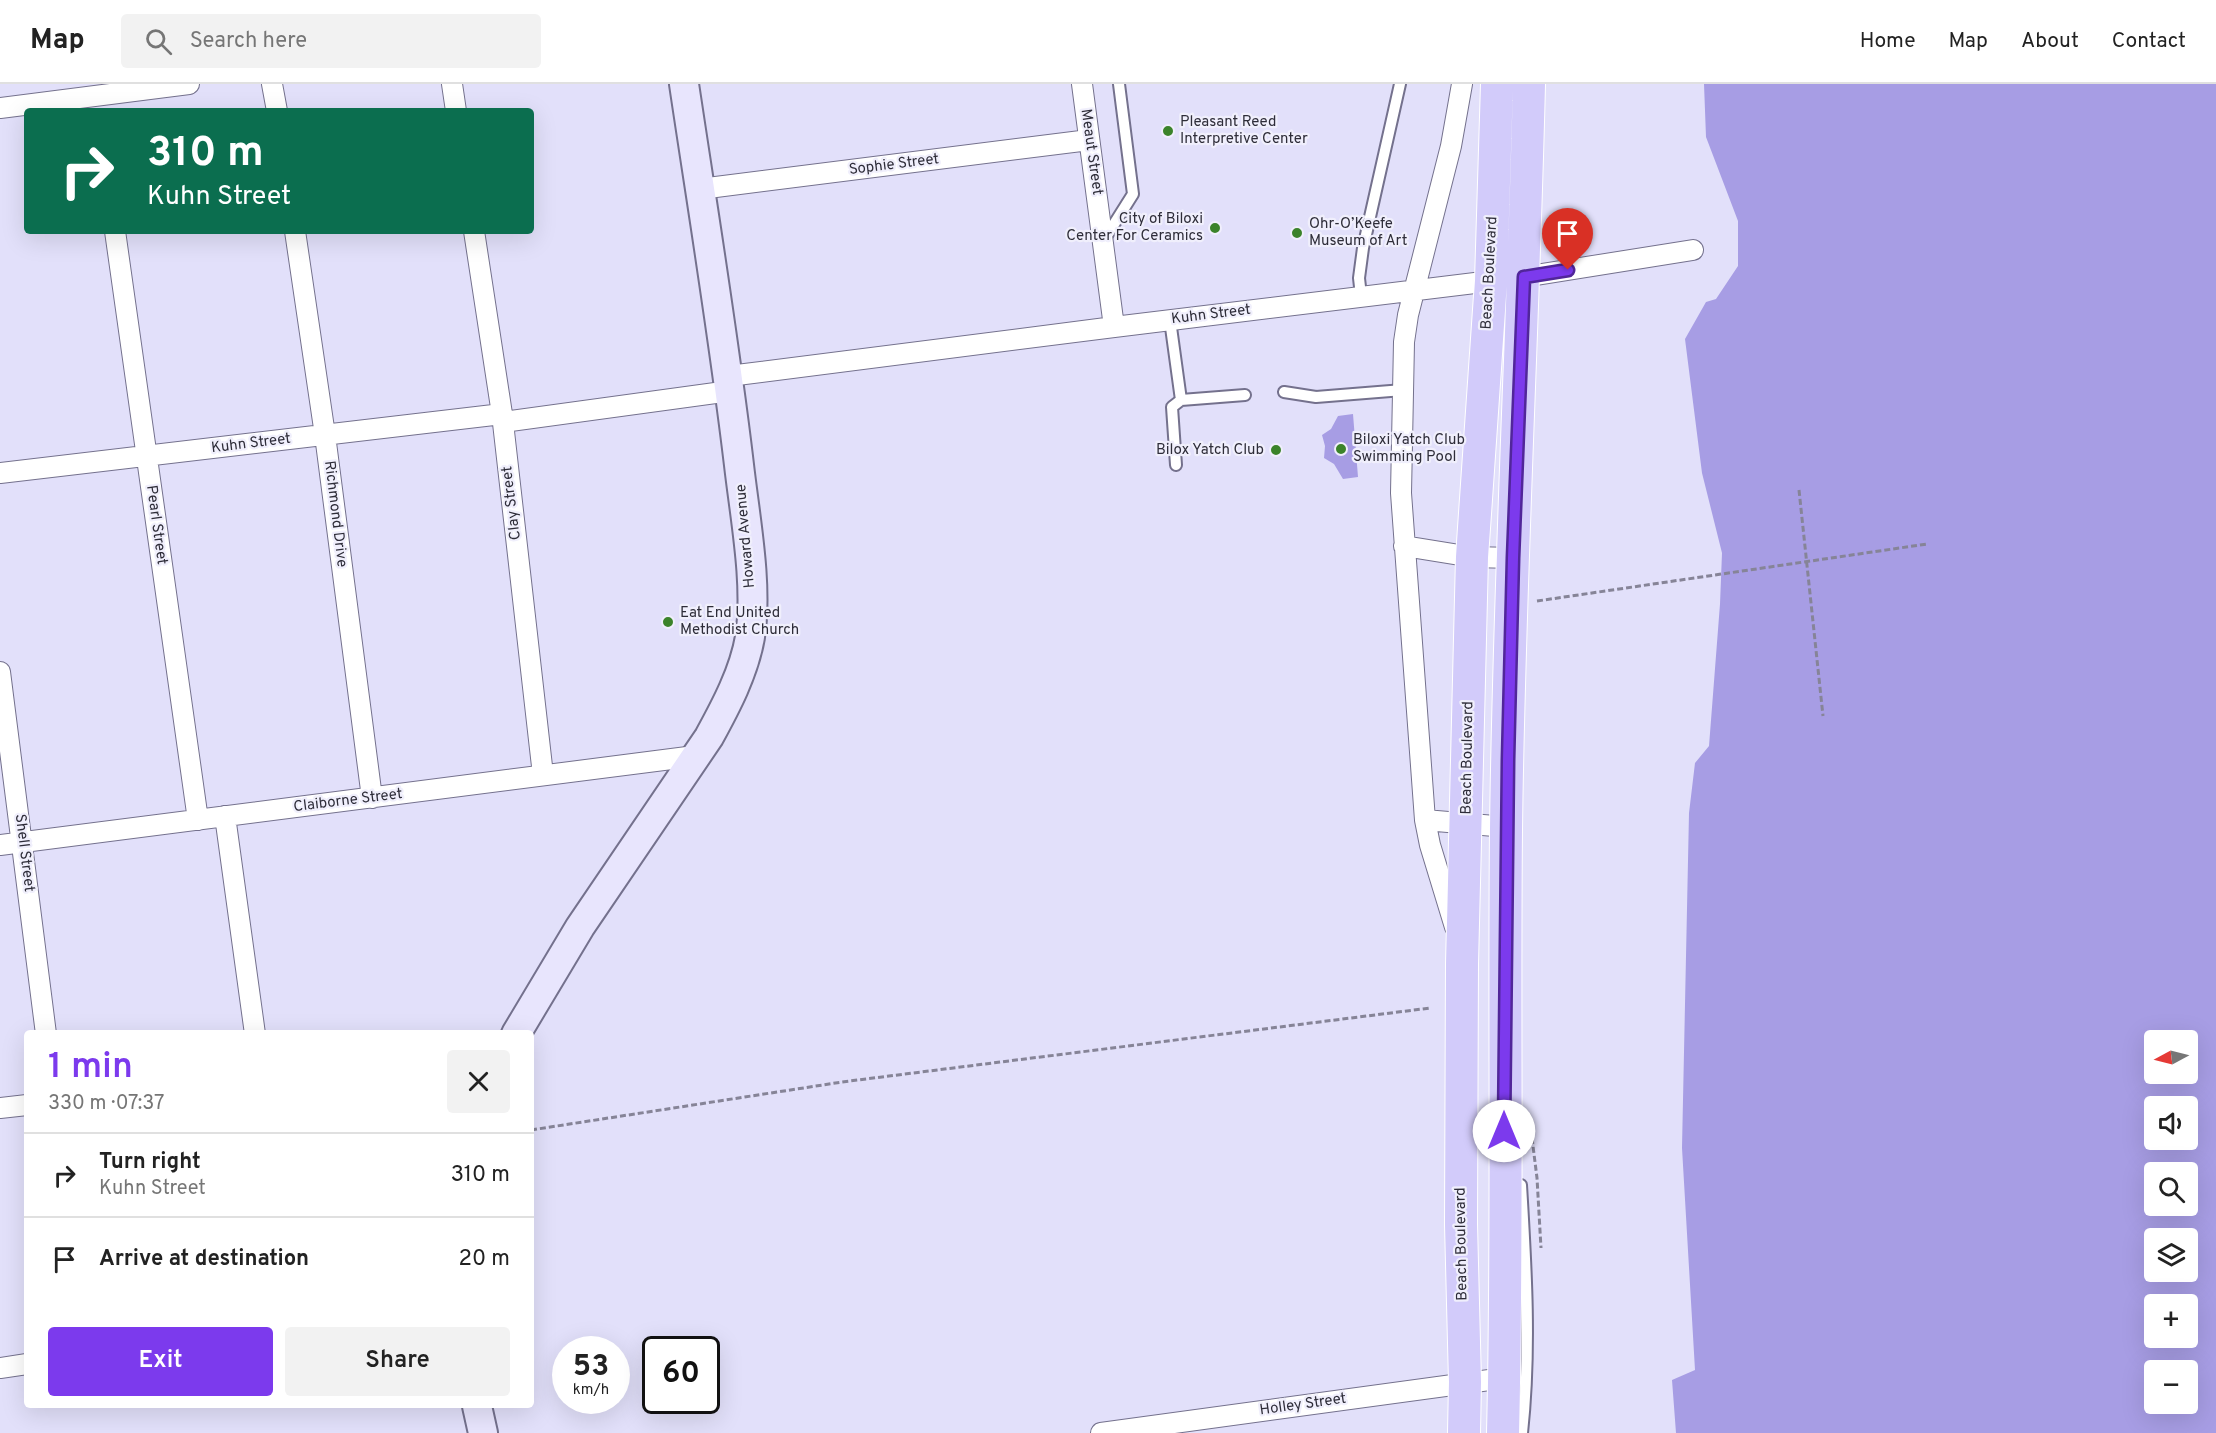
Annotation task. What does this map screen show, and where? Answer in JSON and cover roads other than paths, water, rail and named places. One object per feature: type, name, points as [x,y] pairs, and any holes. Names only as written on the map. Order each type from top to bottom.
[{"type":"main road","name":"Howard Avenue","points":[[518,1030],[580,927],[727,705],[750,637],[752,585],[730,384],[684,84]]},
{"type":"main road","name":"Beach Boulevard","points":[[1464,1433],[1461,1224],[1462,964],[1472,557],[1491,282],[1497,84]]},
{"type":"main road","points":[[1503,1433],[1506,827],[1529,84]]},
{"type":"main road","points":[[477,1408],[483,1433]]},
{"type":"street","points":[[0,108],[98,103],[189,84]]},
{"type":"street","points":[[273,84],[277,108]]},
{"type":"street","points":[[452,84],[456,108]]},
{"type":"street","name":"Meaut Street","points":[[1082,84],[1114,327]]},
{"type":"street","points":[[1462,84],[1451,146],[1408,315],[1404,342],[1401,493],[1425,820],[1430,845],[1453,917],[1462,964]]},
{"type":"street","name":"Sophie Street","points":[[700,189],[1089,140]]},
{"type":"street","name":"Pearl Street","points":[[115,234],[198,820]]},
{"type":"street","name":"Richmond Drive","points":[[294,234],[325,435],[372,798]]},
{"type":"street","name":"Clay Street","points":[[474,234],[502,418],[543,776]]},
{"type":"street","name":"Kuhn Street","points":[[0,473],[325,435],[502,418],[1114,327],[1491,282],[1693,250]]},
{"type":"street","points":[[1404,546],[1472,557],[1513,558]]},
{"type":"street","name":"Shell Street","points":[[0,672],[46,1030]]},
{"type":"street","name":"Claiborne Street","points":[[0,845],[695,756]]},
{"type":"street","points":[[225,816],[254,1030]]},
{"type":"street","points":[[1425,820],[1506,827]]},
{"type":"street","points":[[0,1108],[24,1105]]},
{"type":"street","points":[[0,1368],[24,1364]]},
{"type":"street","name":"Holley Street","points":[[1101,1433],[1504,1378]]},
{"type":"lane","points":[[1103,242],[1133,194],[1119,84]]},
{"type":"lane","points":[[1361,296],[1359,278],[1363,248],[1400,84]]},
{"type":"lane","points":[[1170,320],[1180,400]]},
{"type":"lane","points":[[1284,392],[1316,397],[1403,390]]},
{"type":"lane","points":[[1176,465],[1172,407],[1180,400],[1245,395]]},
{"type":"lane","points":[[1504,1109],[1518,1169],[1526,1329],[1525,1406],[1522,1433]]},
{"type":"place","name":"Pleasant Reed Interpretive Center","points":[[1168,131]]},
{"type":"place","name":"City of Biloxi Center For Ceramics","points":[[1215,228]]},
{"type":"place","name":"Ohr-O’Keefe Museum of Art","points":[[1297,233]]},
{"type":"place","name":"Biloxi Yatch Club Swimming Pool","points":[[1341,449]]},
{"type":"place","name":"Bilox Yatch Club","points":[[1276,450]]},
{"type":"place","name":"Eat End United Methodist Church","points":[[668,622]]}]
